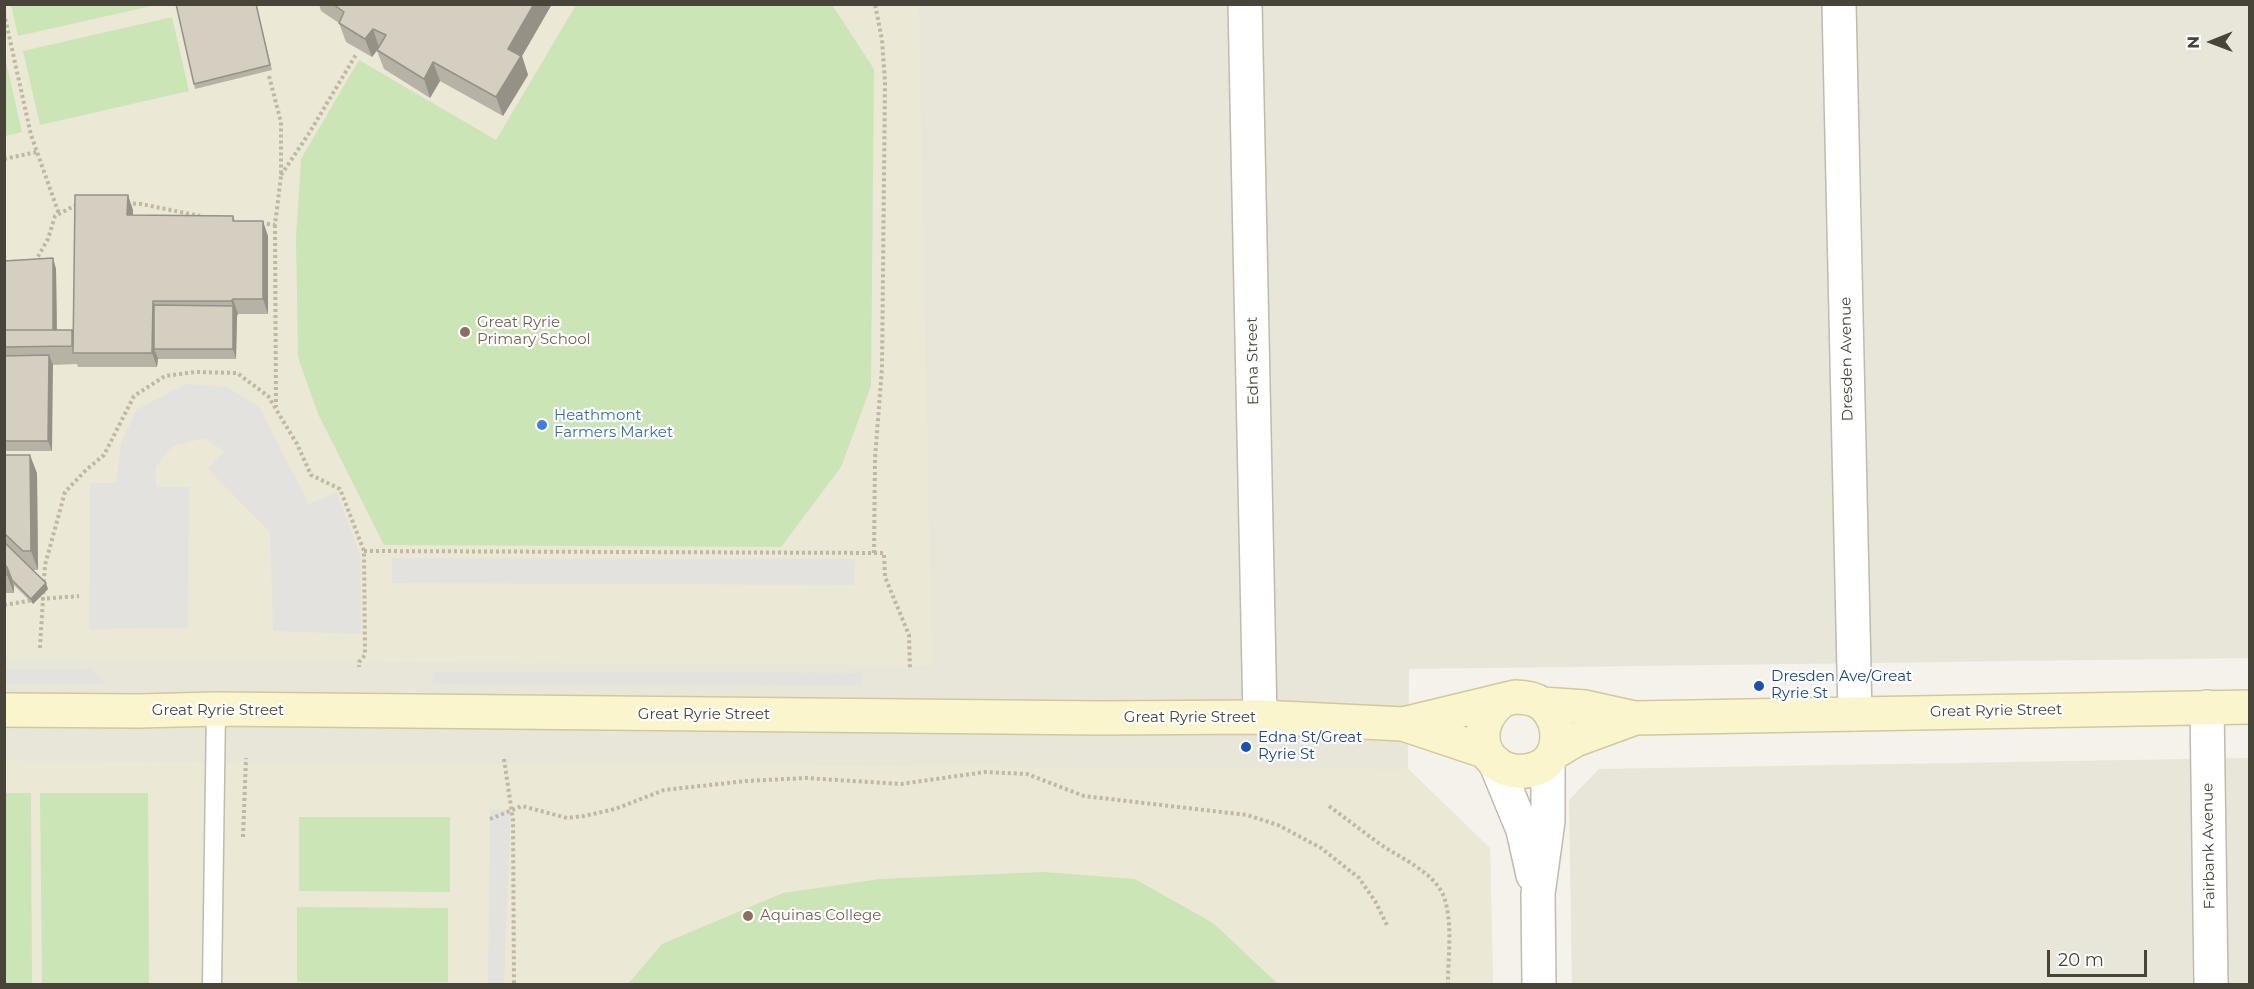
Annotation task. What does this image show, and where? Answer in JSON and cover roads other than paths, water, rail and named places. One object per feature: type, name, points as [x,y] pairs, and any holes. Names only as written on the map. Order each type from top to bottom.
[{"type":"main road","points":[[1515,696],[1531,698],[1542,704],[1552,715],[1556,727],[1552,757],[1537,768],[1516,771],[1507,769],[1491,757],[1482,732],[1485,720],[1492,708],[1503,700],[1515,696]]},
{"type":"main road","name":"Great Ryrie Street","points":[[4,710],[1101,718],[1260,717],[1403,724],[1503,700]]},
{"type":"main road","name":"Great Ryrie Street","points":[[1542,704],[1585,707],[1635,718],[2250,707]]},
{"type":"main road","name":"Great Ryrie Street","points":[[1552,757],[1575,740],[1635,718]]},
{"type":"main road","name":"Great Ryrie Street","points":[[1403,724],[1491,757]]},
{"type":"street","name":"Edna Street","points":[[1245,4],[1260,717]]},
{"type":"street","name":"Dresden Avenue","points":[[1839,4],[1855,714]]},
{"type":"street","name":"Fairbank Avenue","points":[[2207,707],[2211,984]]},
{"type":"street","points":[[1491,757],[1523,830],[1538,894]]},
{"type":"street","points":[[1539,984],[1538,894],[1548,821],[1552,757]]},
{"type":"lane","points":[[212,984],[216,710]]},
{"type":"place","name":"Great Ryrie Primary School","points":[[465,332]]},
{"type":"place","name":"Heathmont Farmers Market","points":[[542,425]]},
{"type":"place","name":"Dresden Ave/Great Ryrie St","points":[[1759,686]]},
{"type":"place","name":"Edna St/Great Ryrie St","points":[[1246,747]]},
{"type":"place","name":"Aquinas College","points":[[748,916]]}]
